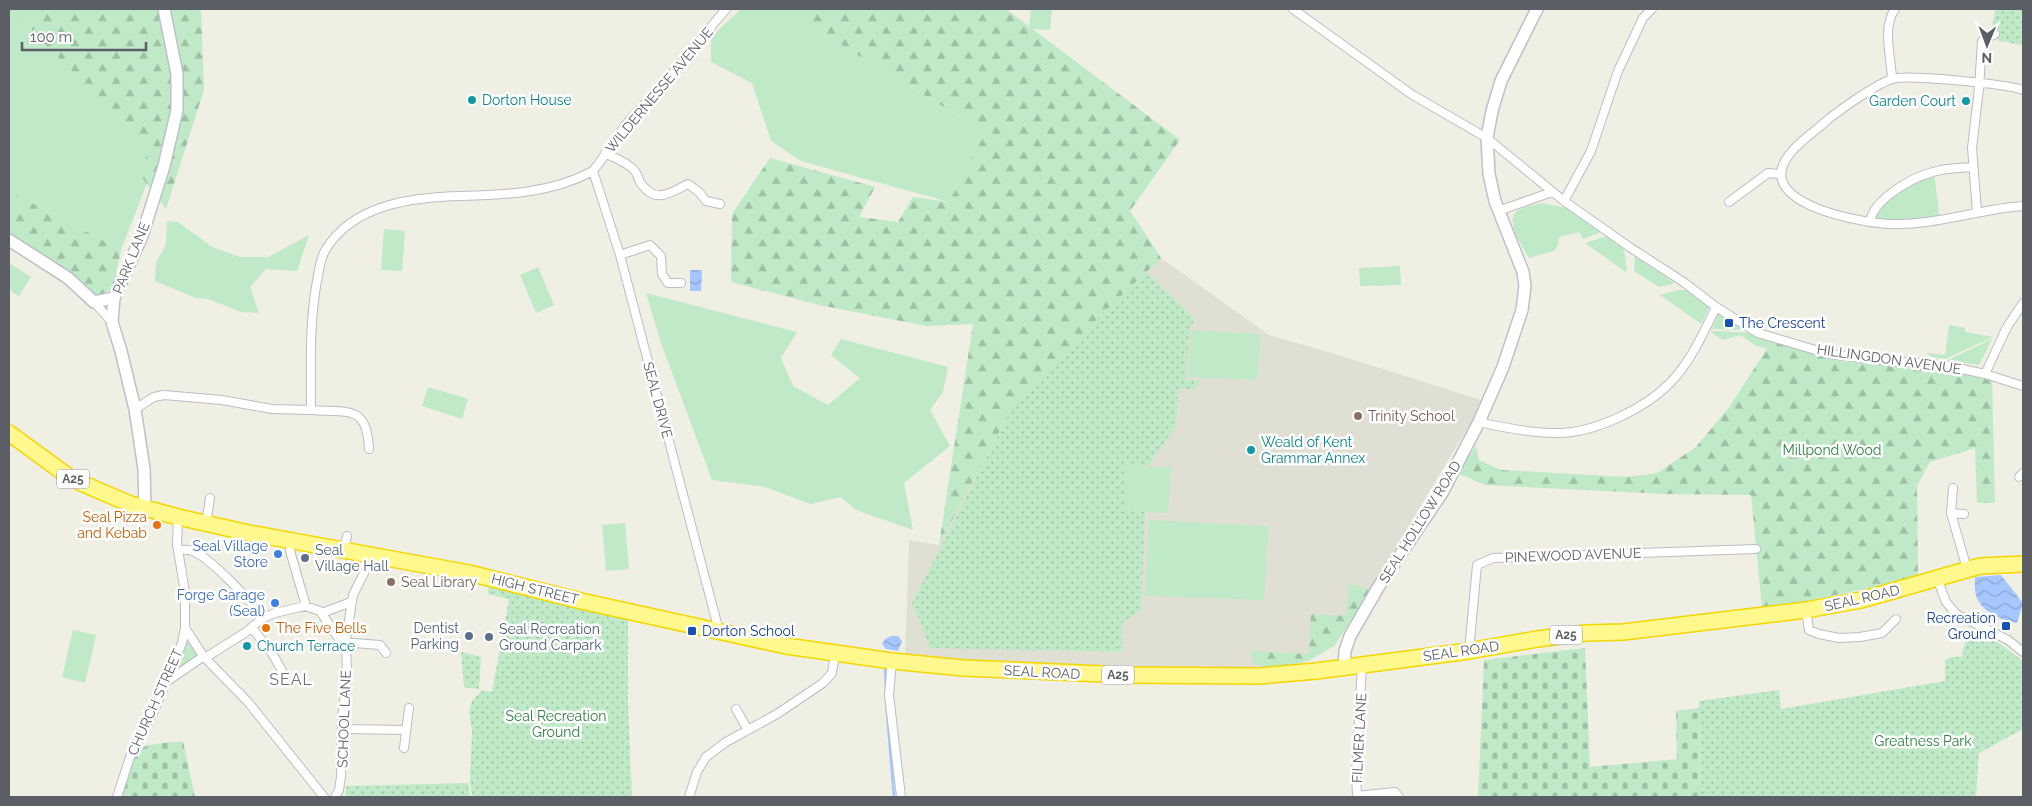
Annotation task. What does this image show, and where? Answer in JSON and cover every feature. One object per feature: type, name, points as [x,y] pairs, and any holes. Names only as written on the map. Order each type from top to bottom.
[{"type":"highway","name":"A25","points":[[9,433],[69,477],[122,501],[145,509]]},
{"type":"highway","name":"HIGH STREET","points":[[145,509],[206,524],[291,541],[345,543],[373,555],[469,573],[581,601],[786,646],[892,662]]},
{"type":"highway","name":"SEAL ROAD","points":[[892,662],[963,668],[1127,676],[1259,676],[1470,651],[1537,639],[1586,633],[1623,632],[1806,610],[1862,600],[1967,569],[1992,564],[2023,564]]},
{"type":"main road","name":"PARK LANE","points":[[145,509],[144,466],[135,409],[112,322],[114,298],[142,236],[164,166],[176,110],[177,74],[164,9]]},
{"type":"main road","name":"SEAL HOLLOW ROAD","points":[[1344,667],[1345,651],[1350,636],[1379,586],[1442,493],[1479,422],[1503,367],[1522,310],[1525,294],[1524,272],[1498,211],[1489,174],[1487,138],[1492,111],[1501,81],[1537,9]]},
{"type":"main road","points":[[9,240],[68,278],[94,302],[114,298]]},
{"type":"street","name":"WILDERNESSE AVENUE","points":[[593,170],[628,122],[726,9]]},
{"type":"street","points":[[1294,9],[1411,94],[1487,138]]},
{"type":"street","points":[[1564,201],[1591,151],[1618,71],[1643,18],[1652,9]]},
{"type":"street","points":[[1890,11],[1888,29],[1892,78]]},
{"type":"street","points":[[1977,212],[1972,148],[1980,84],[1982,41],[1995,34]]},
{"type":"street","points":[[2023,90],[1922,78],[1892,78],[1835,114],[1795,148],[1784,162],[1781,174],[1785,188],[1809,205],[1826,212],[1870,222],[1912,225],[1977,212],[2023,206]]},
{"type":"street","name":"HILLINGDON AVENUE","points":[[1487,138],[1564,201],[1685,283],[1716,307],[1758,332],[1819,352],[1890,362],[1944,365],[1986,374],[2023,386]]},
{"type":"street","points":[[605,153],[635,170],[640,182],[648,191],[660,196],[669,195],[688,184],[699,192],[706,202],[720,204]]},
{"type":"street","points":[[1870,222],[1876,208],[1890,195],[1908,183],[1934,172],[1973,167]]},
{"type":"street","points":[[311,410],[311,332],[316,286],[325,250],[339,233],[370,210],[399,202],[438,196],[491,196],[524,193],[562,184],[593,170]]},
{"type":"street","name":"SEAL DRIVE","points":[[593,170],[620,255],[719,631]]},
{"type":"street","points":[[1729,202],[1768,173],[1781,174]]},
{"type":"street","points":[[1498,211],[1552,192]]},
{"type":"street","points":[[620,255],[650,245],[661,256],[662,274],[668,283],[681,283]]},
{"type":"street","points":[[94,302],[112,322]]},
{"type":"street","points":[[1986,374],[2007,327],[2023,303]]},
{"type":"street","points":[[1479,422],[1514,430],[1560,433],[1587,430],[1619,417],[1644,402],[1671,382],[1687,360],[1716,307]]},
{"type":"street","points":[[135,409],[154,397],[164,395],[222,400],[272,409],[352,413],[363,419],[368,432],[369,449]]},
{"type":"street","points":[[1953,488],[1951,513],[1967,569]]},
{"type":"street","points":[[206,524],[210,498]]},
{"type":"street","points":[[1951,513],[1964,514]]},
{"type":"street","name":"CHURCH STREET","points":[[117,797],[130,757],[154,711],[182,644],[185,628],[185,592],[178,550],[178,517]]},
{"type":"street","points":[[291,541],[290,551],[306,606]]},
{"type":"street","name":"PINEWOOD AVENUE","points":[[1470,651],[1476,565],[1493,558],[1756,549]]},
{"type":"street","points":[[178,550],[192,550],[206,559],[264,618]]},
{"type":"street","name":"SCHOOL LANE","points":[[335,797],[339,790],[341,778],[342,729],[347,678],[345,642],[354,592],[373,555]]},
{"type":"street","points":[[1938,578],[1946,602],[1956,614],[2008,640],[2023,652]]},
{"type":"street","points":[[322,613],[352,602]]},
{"type":"street","points":[[165,683],[252,628],[264,618],[306,606],[317,609],[322,613],[341,641],[380,645],[386,654]]},
{"type":"street","points":[[1806,610],[1809,630],[1839,638],[1882,633],[1896,619]]},
{"type":"street","points":[[185,628],[205,657],[248,702],[324,797]]},
{"type":"street","points":[[252,628],[272,653],[286,678]]},
{"type":"street","points":[[689,797],[695,775],[705,758],[721,745],[777,714],[825,681],[832,673],[835,654]]},
{"type":"street","points":[[892,662],[890,696],[901,797]]},
{"type":"street","name":"FILMER LANE","points":[[1362,665],[1356,773],[1357,796],[1395,792],[1399,797]]},
{"type":"street","points":[[404,748],[409,708]]},
{"type":"street","points":[[736,709],[748,730]]},
{"type":"street","points":[[342,729],[406,730]]},
{"type":"shaded area","points":[[1130,211],[1161,258],[1269,335],[1484,401],[1353,618],[1334,646],[1308,661],[1280,667],[1256,668],[1128,668],[1019,665],[905,657],[909,540],[939,545],[1011,410]]},
{"type":"green space","points":[[9,9],[154,9],[159,152],[121,250],[9,191]]},
{"type":"green space","points":[[16,9],[201,9],[204,90],[166,209],[141,176],[149,147],[34,33]]},
{"type":"green space","points":[[741,9],[782,9],[985,132],[949,202],[801,161],[771,141],[752,83],[711,62],[711,37]]},
{"type":"green space","points":[[782,9],[1006,9],[1180,140],[1130,211],[1161,258],[1099,317],[1011,410],[939,545],[973,324],[926,326],[819,305],[731,282],[732,214],[770,158],[875,187],[859,217],[898,222],[913,197],[949,202],[985,132]]},
{"type":"green space","points":[[1031,9],[1052,9],[1050,30],[1029,29]]},
{"type":"green space","points":[[1995,9],[2023,9],[2023,45],[1999,41],[1992,30]]},
{"type":"green space","points":[[1934,172],[1940,220],[1870,222],[1890,195]]},
{"type":"green space","points":[[9,191],[121,250],[113,288],[98,297],[9,242]]},
{"type":"green space","points":[[1542,203],[1567,208],[1601,232],[1583,239],[1579,232],[1559,237],[1558,245],[1554,251],[1529,258],[1515,233],[1513,226],[1514,214],[1519,210]]},
{"type":"green space","points":[[167,221],[178,222],[212,247],[240,257],[268,257],[309,235],[297,271],[266,269],[250,287],[259,313],[241,312],[208,299],[196,298],[155,281],[156,262],[166,245]]},
{"type":"green space","points":[[384,229],[405,231],[402,271],[381,270]]},
{"type":"green space","points":[[1607,236],[1624,248],[1627,273],[1585,243]]},
{"type":"green space","points":[[1635,256],[1673,282],[1673,284],[1659,287],[1634,271]]},
{"type":"green space","points":[[9,263],[31,277],[19,296],[9,290]]},
{"type":"green space","points":[[1400,266],[1401,285],[1360,286],[1359,268]]},
{"type":"green space","points":[[538,267],[554,305],[536,313],[520,275]]},
{"type":"green space","points":[[1146,272],[1195,319],[1189,330],[1186,380],[1200,381],[1195,389],[1178,389],[1176,426],[1148,466],[1125,466],[1124,511],[1145,512],[1141,609],[1122,623],[1122,652],[930,648],[912,603],[1011,410],[1099,317]]},
{"type":"green space","points":[[1686,290],[1709,307],[1701,324],[1660,295]]},
{"type":"green space","points":[[646,293],[797,332],[781,358],[793,386],[828,405],[860,378],[831,355],[841,339],[948,367],[943,392],[930,410],[950,446],[904,483],[913,530],[856,510],[841,497],[810,504],[765,487],[712,480],[661,343]]},
{"type":"green space","points":[[1718,315],[1723,316],[1744,330],[1712,329]]},
{"type":"green space","points":[[1949,325],[1965,328],[1965,332],[1993,337],[1945,359],[1932,357],[1926,353],[1945,355]]},
{"type":"green space","points":[[1191,330],[1260,334],[1258,380],[1188,377]]},
{"type":"green space","points":[[1710,332],[1751,333],[1772,341],[1767,349],[1755,345],[1740,335],[1723,340]]},
{"type":"green space","points":[[1992,339],[1979,365],[1948,360]]},
{"type":"green space","name":"Millpond Wood","points":[[1772,341],[1825,356],[1992,376],[1995,503],[1977,503],[1975,448],[1930,462],[1917,486],[1918,578],[1792,604],[1762,607],[1751,495],[1665,494],[1485,485],[1457,473],[1476,446],[1479,460],[1501,470],[1628,477],[1657,473],[1696,447],[1730,406]]},
{"type":"green space","points":[[428,387],[468,399],[462,419],[422,406]]},
{"type":"green space","points":[[1125,466],[1171,467],[1168,513],[1123,511]]},
{"type":"green space","points":[[1149,520],[1268,526],[1264,600],[1145,596]]},
{"type":"green space","points":[[625,523],[629,569],[606,571],[602,525]]},
{"type":"green space","name":"Seal Recreation Ground","points":[[489,582],[628,614],[628,707],[632,797],[472,797],[470,782],[472,731],[469,712],[472,701],[482,690],[492,692],[509,599],[488,594]]},
{"type":"green space","points":[[1352,584],[1370,590],[1334,646],[1308,661],[1280,667],[1264,668],[1254,662],[1251,651],[1309,654],[1311,614],[1346,616],[1349,586]]},
{"type":"green space","points":[[185,628],[204,657],[165,683]]},
{"type":"green space","points":[[73,630],[96,635],[85,683],[62,677]]},
{"type":"green space","name":"Greatness Park","points":[[1973,632],[1996,641],[2023,661],[2023,729],[1979,753],[1976,797],[1700,797],[1699,701],[1779,690],[1781,709],[1945,681],[1945,660],[1952,657],[1962,657],[1967,640]]},
{"type":"green space","points":[[1585,648],[1590,767],[1677,759],[1676,711],[1699,708],[1700,797],[1478,797],[1484,660]]},
{"type":"green space","points":[[461,652],[481,657],[479,689],[464,687]]},
{"type":"green space","points":[[183,741],[195,797],[121,797],[130,765],[140,749],[155,744]]},
{"type":"green space","points":[[468,783],[470,797],[346,797],[346,786]]},
{"type":"water","points":[[690,270],[702,270],[701,291],[690,291]]},
{"type":"water","points":[[2001,575],[2023,603],[2017,623],[1999,618],[1988,612],[1976,596],[1975,577]]},
{"type":"water","points":[[891,636],[898,636],[902,641],[898,651],[886,649],[882,644],[885,639]]},
{"type":"waterway","points":[[886,691],[885,669],[887,667]]},
{"type":"waterway","points":[[886,701],[894,797]]},
{"type":"place","name":"Dorton House","points":[[472,100]]},
{"type":"place","name":"Garden Court","points":[[1966,101]]},
{"type":"place","name":"The Crescent","points":[[1729,323]]},
{"type":"place","name":"Trinity School","points":[[1358,416]]},
{"type":"place","name":"Weald of Kent Grammar Annex","points":[[1251,450]]},
{"type":"place","name":"Seal Pizza and Kebab","points":[[157,525]]},
{"type":"place","name":"Seal Village Store","points":[[278,554]]},
{"type":"place","name":"Seal Village Hall","points":[[305,558]]},
{"type":"place","name":"Seal Library","points":[[391,582]]},
{"type":"place","name":"Forge Garage (Seal)","points":[[275,603]]},
{"type":"place","name":"Recreation Ground","points":[[2006,626]]},
{"type":"place","name":"The Five Bells","points":[[266,628]]},
{"type":"place","name":"Dorton School","points":[[692,631]]},
{"type":"place","name":"Dentist Parking","points":[[469,636]]},
{"type":"place","name":"Seal Recreation Ground Carpark","points":[[489,637]]},
{"type":"place","name":"Church Terrace","points":[[247,646]]},
{"type":"district","name":"SEAL","points":[[291,679]]}]
